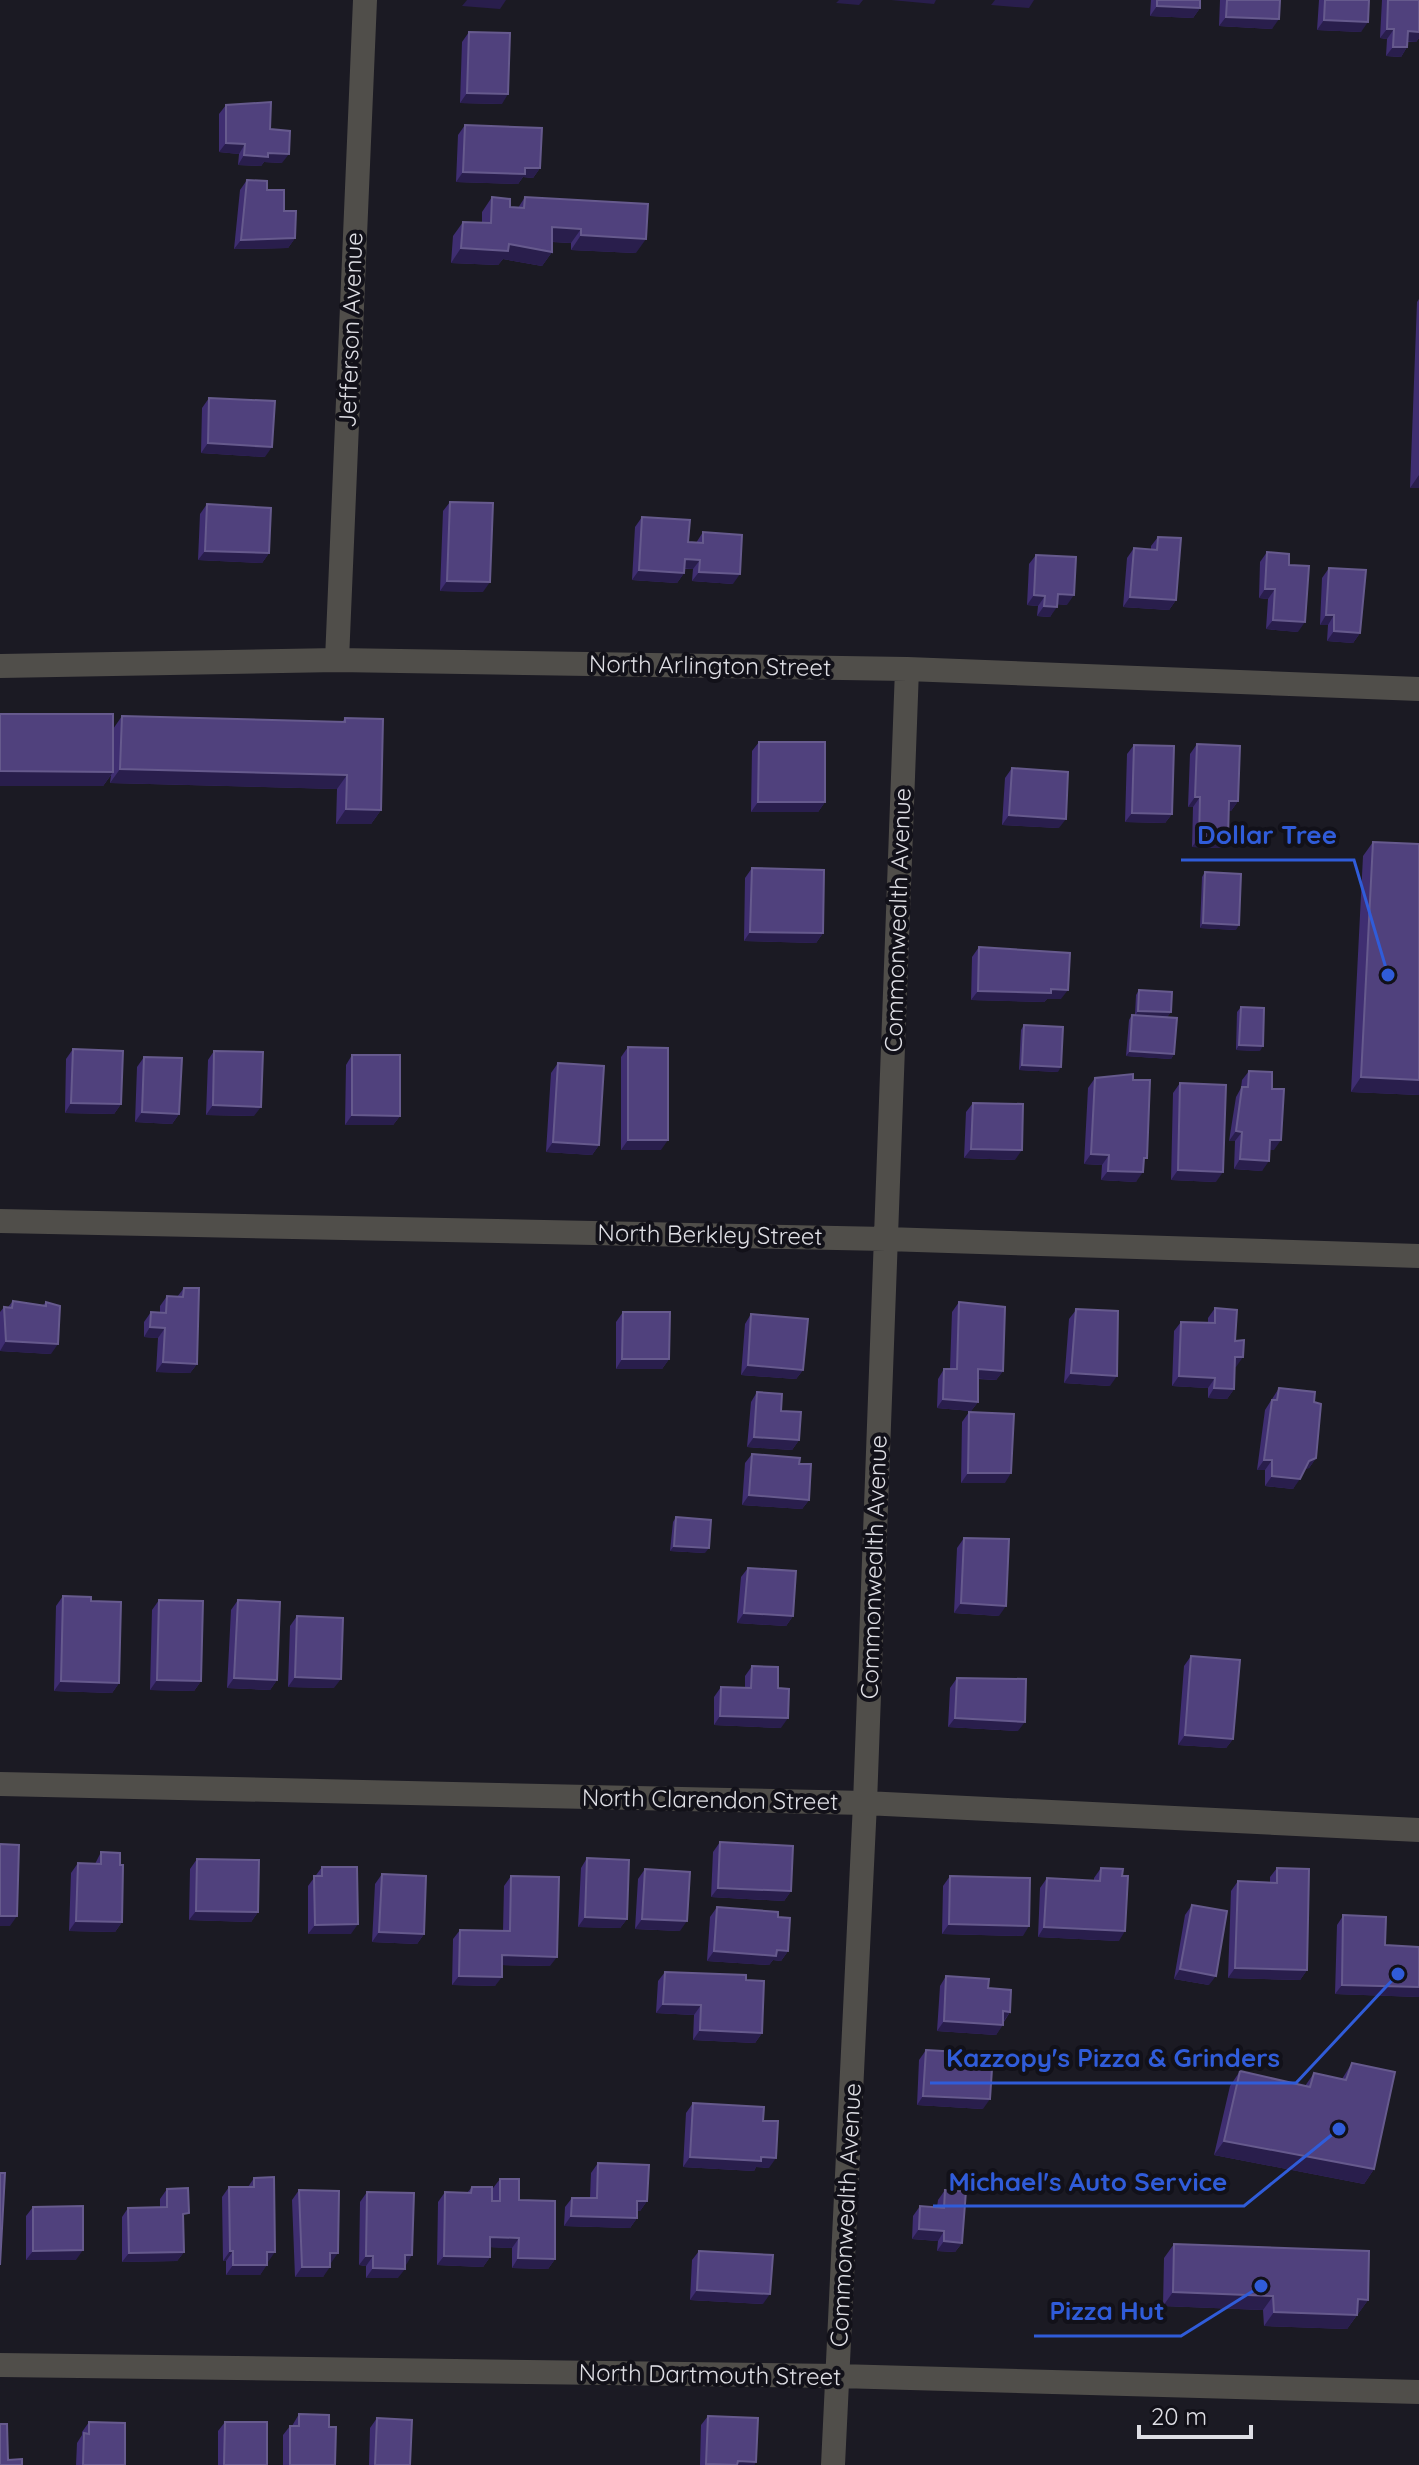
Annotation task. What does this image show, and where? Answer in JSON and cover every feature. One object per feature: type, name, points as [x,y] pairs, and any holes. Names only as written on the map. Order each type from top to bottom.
[{"type":"street","name":"Jefferson Avenue","points":[[337,660],[365,0]]},
{"type":"street","name":"North Arlington Street","points":[[0,666],[337,660],[907,669],[1419,689]]},
{"type":"street","name":"Commonwealth Avenue","points":[[833,2465],[865,1803],[907,669]]},
{"type":"street","name":"North Berkley Street","points":[[0,1221],[886,1239],[1419,1256]]},
{"type":"street","name":"North Clarendon Street","points":[[0,1784],[865,1803],[1419,1830]]},
{"type":"street","name":"North Dartmouth Street","points":[[0,2365],[838,2376],[1419,2392]]},
{"type":"building","points":[[1157,0],[1200,0],[1200,8],[1157,6]]},
{"type":"building","points":[[1227,0],[1280,0],[1279,19],[1226,17]]},
{"type":"building","points":[[1325,0],[1369,0],[1368,22],[1324,20]]},
{"type":"building","points":[[1388,0],[1419,0],[1419,32],[1408,31],[1407,47],[1393,47],[1394,29],[1387,29]]},
{"type":"building","points":[[469,32],[510,33],[508,94],[467,93]]},
{"type":"building","points":[[271,102],[270,129],[290,131],[289,154],[268,153],[268,157],[244,155],[245,144],[226,143],[226,105]]},
{"type":"building","points":[[465,125],[542,128],[540,168],[525,168],[525,174],[463,172]]},
{"type":"building","points":[[247,180],[267,181],[267,190],[284,190],[284,211],[296,211],[295,238],[241,240]]},
{"type":"building","points":[[492,197],[510,199],[510,207],[524,208],[525,197],[648,204],[646,239],[581,235],[581,229],[552,227],[552,252],[509,244],[508,251],[461,248],[463,222],[491,223]]},
{"type":"building","points":[[209,398],[275,401],[272,447],[208,443]]},
{"type":"building","points":[[450,502],[493,503],[490,582],[447,581]]},
{"type":"building","points":[[207,504],[271,508],[269,553],[205,551]]},
{"type":"building","points":[[642,517],[690,520],[688,542],[703,543],[703,532],[742,535],[740,574],[699,572],[700,560],[685,559],[684,573],[639,570]]},
{"type":"building","points":[[1158,537],[1181,538],[1176,600],[1130,597],[1134,548],[1157,550]]},
{"type":"building","points":[[1267,552],[1289,554],[1289,565],[1309,566],[1305,622],[1273,620],[1275,589],[1265,589]]},
{"type":"building","points":[[1036,555],[1076,557],[1074,595],[1058,594],[1057,607],[1044,606],[1045,596],[1034,595]]},
{"type":"building","points":[[1329,568],[1366,570],[1360,633],[1334,631],[1334,615],[1326,615]]},
{"type":"building","points":[[0,714],[113,714],[113,772],[0,771]]},
{"type":"building","points":[[122,716],[345,722],[345,718],[383,719],[381,810],[346,809],[347,775],[120,769]]},
{"type":"building","points":[[759,742],[825,742],[825,802],[758,802]]},
{"type":"building","points":[[1197,744],[1240,746],[1238,801],[1229,801],[1228,838],[1199,837],[1200,797],[1195,797]]},
{"type":"building","points":[[1134,745],[1174,746],[1172,814],[1132,813]]},
{"type":"building","points":[[1012,768],[1068,772],[1066,819],[1009,815]]},
{"type":"building","points":[[1373,842],[1419,844],[1419,1080],[1361,1077]]},
{"type":"building","points":[[752,868],[824,870],[823,933],[750,932]]},
{"type":"building","points":[[1205,872],[1241,874],[1239,925],[1203,923]]},
{"type":"building","points":[[979,947],[1070,953],[1068,990],[1051,989],[1051,993],[978,991]]},
{"type":"building","points":[[1139,990],[1172,992],[1171,1012],[1138,1011]]},
{"type":"building","points":[[1241,1007],[1264,1008],[1263,1046],[1239,1045]]},
{"type":"building","points":[[1132,1015],[1177,1018],[1174,1054],[1130,1051]]},
{"type":"building","points":[[1024,1025],[1063,1027],[1061,1067],[1022,1065]]},
{"type":"building","points":[[628,1047],[668,1048],[668,1140],[628,1140]]},
{"type":"building","points":[[73,1049],[123,1051],[121,1104],[71,1103]]},
{"type":"building","points":[[214,1051],[263,1052],[261,1107],[213,1105]]},
{"type":"building","points":[[352,1055],[400,1055],[400,1116],[352,1115]]},
{"type":"building","points":[[144,1057],[182,1058],[179,1114],[142,1112]]},
{"type":"building","points":[[558,1063],[604,1066],[599,1145],[553,1142]]},
{"type":"building","points":[[1249,1071],[1272,1072],[1272,1089],[1284,1089],[1281,1140],[1270,1140],[1269,1161],[1240,1159],[1242,1132],[1236,1131],[1242,1087],[1248,1087]]},
{"type":"building","points":[[1133,1074],[1133,1080],[1150,1080],[1147,1158],[1144,1158],[1143,1172],[1108,1171],[1109,1155],[1091,1154],[1095,1078]]},
{"type":"building","points":[[1180,1083],[1226,1085],[1223,1172],[1178,1170]]},
{"type":"building","points":[[973,1103],[1023,1104],[1022,1150],[971,1149]]},
{"type":"building","points":[[184,1288],[199,1288],[197,1364],[163,1362],[165,1328],[150,1327],[151,1312],[166,1313],[167,1296],[183,1297]]},
{"type":"building","points":[[13,1301],[46,1306],[46,1302],[60,1306],[58,1344],[6,1341],[4,1307],[12,1308]]},
{"type":"building","points":[[959,1302],[1005,1307],[1003,1371],[978,1369],[978,1402],[943,1399],[944,1369],[957,1369]]},
{"type":"building","points":[[1215,1308],[1237,1310],[1235,1341],[1244,1340],[1243,1357],[1235,1357],[1234,1389],[1214,1388],[1215,1378],[1179,1376],[1181,1322],[1215,1323]]},
{"type":"building","points":[[1076,1309],[1118,1311],[1117,1376],[1071,1373]]},
{"type":"building","points":[[623,1312],[670,1312],[669,1359],[622,1359]]},
{"type":"building","points":[[751,1314],[808,1319],[803,1370],[748,1365]]},
{"type":"building","points":[[1279,1388],[1315,1392],[1314,1402],[1321,1404],[1316,1458],[1309,1461],[1300,1479],[1272,1476],[1272,1460],[1264,1460],[1272,1400],[1277,1400]]},
{"type":"building","points":[[757,1392],[782,1394],[781,1411],[801,1412],[799,1440],[754,1437]]},
{"type":"building","points":[[969,1412],[1014,1414],[1011,1473],[968,1473]]},
{"type":"building","points":[[752,1454],[800,1458],[799,1464],[811,1464],[809,1500],[749,1495]]},
{"type":"building","points":[[676,1517],[711,1520],[709,1548],[674,1546]]},
{"type":"building","points":[[964,1538],[1009,1539],[1006,1606],[961,1603]]},
{"type":"building","points":[[748,1568],[796,1571],[793,1616],[744,1613]]},
{"type":"building","points":[[63,1596],[121,1602],[119,1683],[61,1681]]},
{"type":"building","points":[[159,1600],[203,1601],[201,1681],[157,1680]]},
{"type":"building","points":[[238,1600],[280,1602],[277,1680],[234,1678]]},
{"type":"building","points":[[297,1616],[343,1618],[341,1679],[295,1677]]},
{"type":"building","points":[[1191,1656],[1240,1660],[1233,1739],[1185,1735]]},
{"type":"building","points":[[752,1666],[778,1667],[778,1688],[789,1689],[788,1718],[720,1716],[721,1687],[751,1688]]},
{"type":"building","points":[[957,1678],[1026,1679],[1025,1722],[955,1718]]},
{"type":"building","points":[[720,1842],[793,1846],[791,1891],[718,1888]]},
{"type":"building","points":[[0,1844],[19,1845],[17,1916],[0,1916]]},
{"type":"building","points":[[101,1852],[120,1853],[120,1865],[123,1865],[122,1922],[76,1921],[78,1863],[101,1864]]},
{"type":"building","points":[[587,1858],[629,1860],[627,1919],[585,1917]]},
{"type":"building","points":[[197,1859],[259,1860],[258,1912],[196,1911]]},
{"type":"building","points":[[322,1867],[357,1867],[358,1924],[315,1925],[314,1876],[322,1876]]},
{"type":"building","points":[[1101,1868],[1123,1869],[1122,1876],[1128,1876],[1125,1931],[1044,1927],[1047,1878],[1100,1881]]},
{"type":"building","points":[[1277,1868],[1309,1869],[1307,1970],[1235,1968],[1238,1881],[1277,1883]]},
{"type":"building","points":[[645,1869],[690,1872],[687,1921],[642,1919]]},
{"type":"building","points":[[382,1874],[426,1876],[424,1934],[379,1932]]},
{"type":"building","points":[[511,1876],[559,1877],[557,1957],[502,1955],[502,1977],[459,1976],[460,1930],[510,1931]]},
{"type":"building","points":[[950,1876],[1030,1878],[1029,1926],[949,1924]]},
{"type":"building","points":[[1192,1905],[1227,1911],[1216,1976],[1180,1969]]},
{"type":"building","points":[[717,1907],[778,1912],[778,1917],[790,1918],[788,1951],[777,1950],[776,1956],[714,1951]]},
{"type":"building","points":[[1343,1915],[1386,1917],[1385,1945],[1419,1947],[1419,1987],[1342,1985]]},
{"type":"building","points":[[665,1972],[746,1975],[746,1980],[764,1981],[762,2033],[700,2030],[701,2005],[663,2004]]},
{"type":"building","points":[[946,1976],[989,1979],[988,1988],[1011,1990],[1010,2012],[1003,2011],[1003,2025],[944,2021]]},
{"type":"building","points":[[926,2050],[993,2054],[990,2099],[923,2096]]},
{"type":"building","points":[[1352,2063],[1395,2072],[1374,2169],[1224,2141],[1240,2071],[1310,2087],[1314,2073],[1346,2080]]},
{"type":"building","points":[[693,2103],[764,2107],[763,2121],[778,2121],[776,2158],[761,2157],[761,2161],[690,2157]]},
{"type":"building","points":[[598,2163],[649,2165],[647,2201],[637,2201],[637,2218],[571,2216],[572,2198],[597,2198]]},
{"type":"building","points":[[0,2173],[5,2173],[0,2265]]},
{"type":"building","points":[[274,2177],[275,2252],[267,2252],[267,2265],[233,2265],[229,2187],[254,2187],[254,2178]]},
{"type":"building","points":[[500,2179],[519,2179],[519,2200],[555,2201],[555,2259],[518,2258],[519,2238],[490,2237],[490,2257],[444,2256],[445,2192],[471,2193],[472,2187],[492,2187],[492,2201],[500,2201]]},
{"type":"building","points":[[188,2188],[189,2213],[183,2214],[184,2252],[129,2253],[128,2208],[167,2207],[167,2189]]},
{"type":"building","points":[[299,2190],[339,2191],[338,2253],[330,2253],[330,2267],[302,2267]]},
{"type":"building","points":[[945,2190],[966,2191],[962,2243],[944,2241],[944,2231],[919,2229],[920,2206],[944,2208]]},
{"type":"building","points":[[367,2192],[414,2193],[412,2255],[405,2255],[405,2269],[373,2268],[373,2256],[366,2256]]},
{"type":"building","points":[[83,2206],[83,2250],[33,2251],[33,2207]]},
{"type":"building","points":[[1174,2244],[1369,2251],[1368,2300],[1358,2299],[1357,2315],[1274,2312],[1273,2296],[1173,2292]]},
{"type":"building","points":[[699,2251],[773,2255],[770,2294],[697,2290]]},
{"type":"building","points":[[299,2414],[329,2415],[329,2427],[336,2427],[335,2465],[290,2465],[290,2426],[299,2426]]},
{"type":"building","points":[[708,2416],[758,2418],[756,2462],[706,2464]]},
{"type":"building","points":[[377,2418],[412,2420],[410,2465],[375,2465]]},
{"type":"building","points":[[89,2422],[125,2423],[125,2465],[83,2465],[84,2433],[89,2434]]},
{"type":"building","points":[[225,2422],[267,2422],[267,2465],[224,2465]]},
{"type":"building","points":[[0,2424],[7,2424],[8,2460],[22,2459],[22,2465],[0,2465]]},
{"type":"place","name":"Dollar Tree","points":[[1388,975]]},
{"type":"place","name":"Kazzopy's Pizza & Grinders","points":[[1398,1974]]},
{"type":"place","name":"Michael's Auto Service","points":[[1339,2129]]},
{"type":"place","name":"Pizza Hut","points":[[1261,2286]]}]
